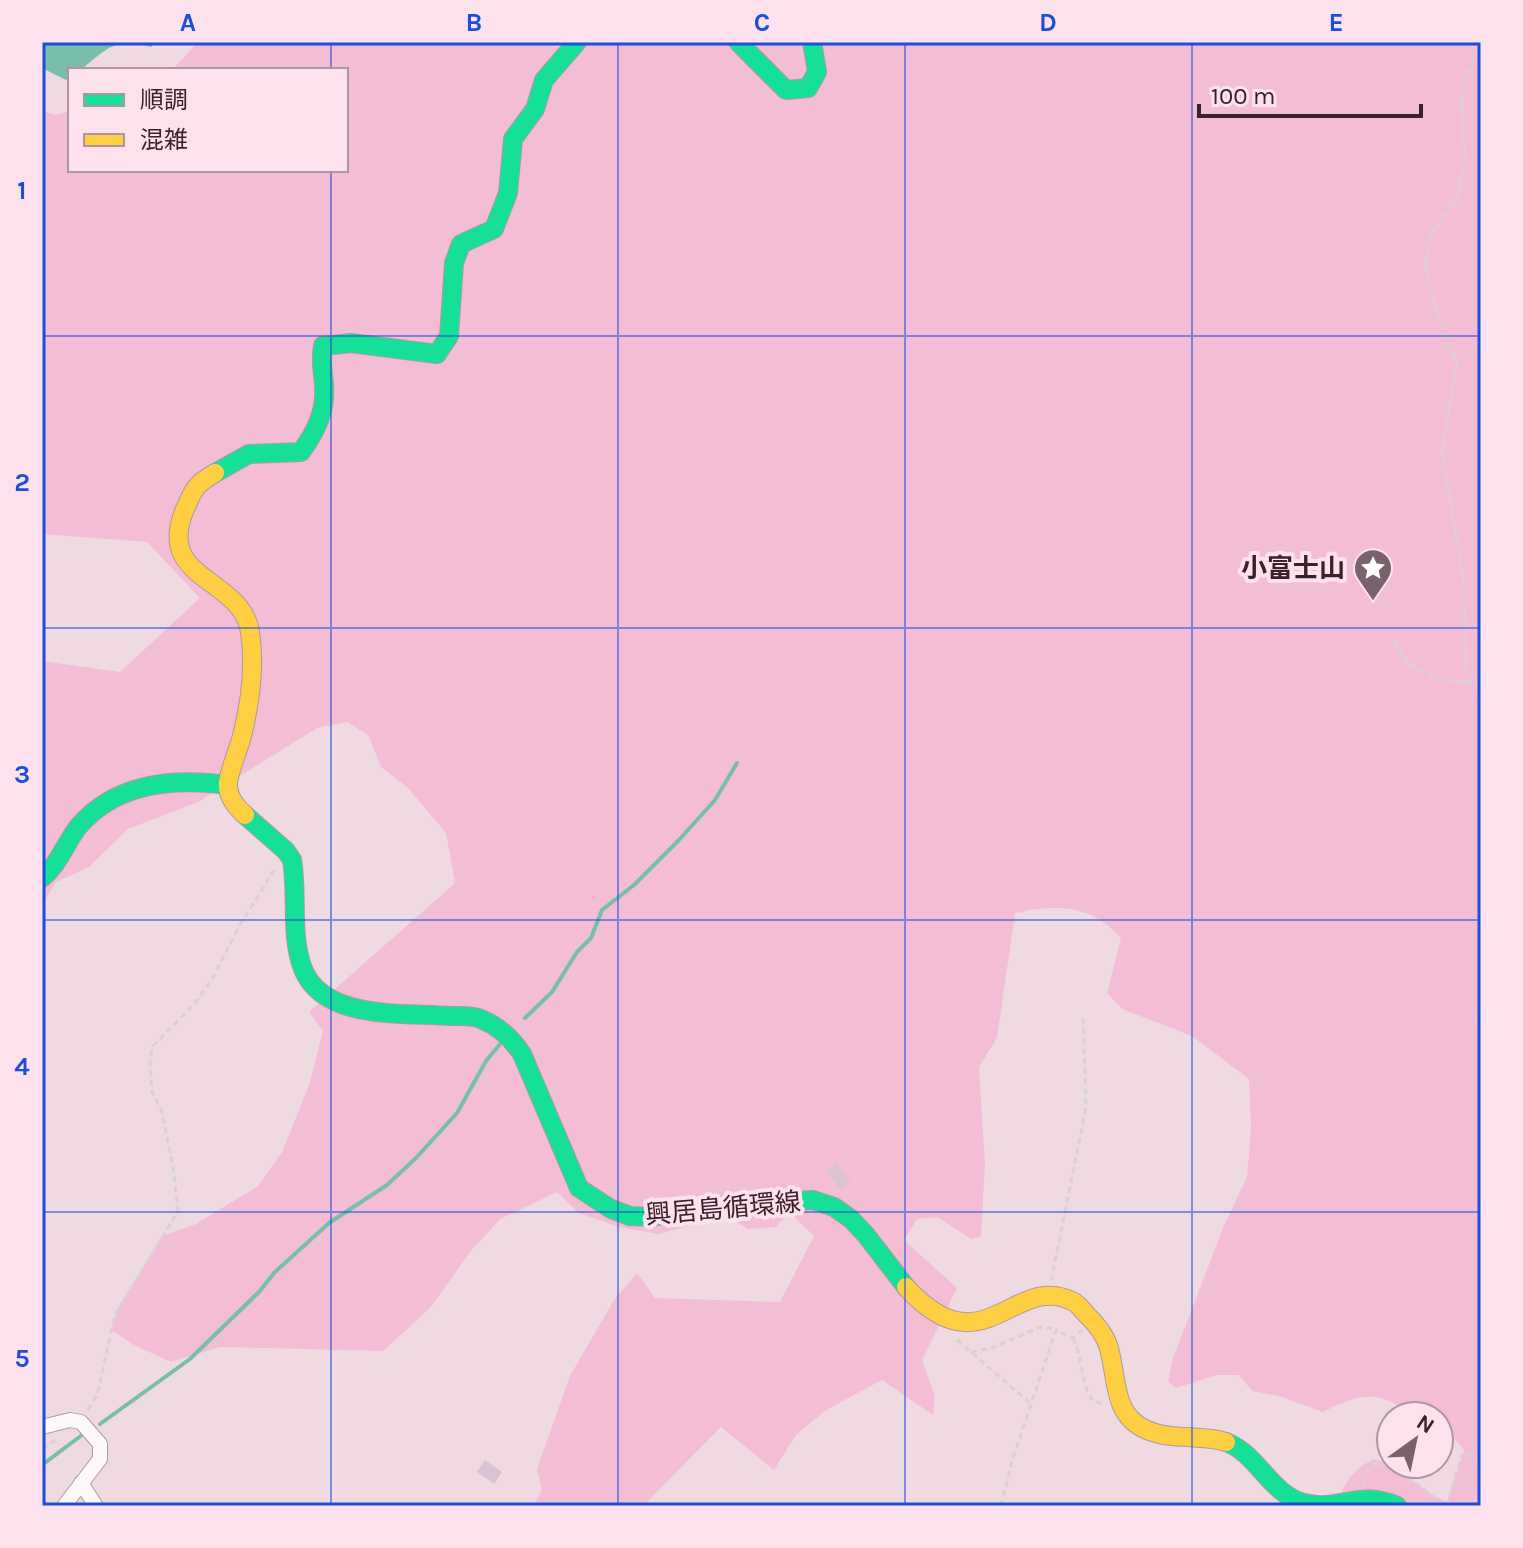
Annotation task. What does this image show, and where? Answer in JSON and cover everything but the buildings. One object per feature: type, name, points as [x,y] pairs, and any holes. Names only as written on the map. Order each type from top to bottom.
[{"type":"main road","points":[[286,851],[238,809],[232,800],[228,785],[243,731],[251,679],[250,629],[241,609],[219,588],[192,570],[179,548],[179,530],[188,500],[196,484],[249,454],[301,452],[319,429],[324,397],[319,358],[323,346],[337,342],[415,355],[437,354],[449,336],[454,263],[461,244],[494,229],[508,193],[513,139],[535,109],[544,80],[577,42]]},
{"type":"main road","points":[[738,42],[786,90],[808,88],[817,72],[812,42]]},
{"type":"main road","points":[[42,878],[57,863],[86,818],[142,785],[167,780],[193,780],[228,785]]},
{"type":"main road","name":"興居島循環線","points":[[286,851],[295,870],[297,944],[307,979],[318,994],[348,1008],[480,1018],[511,1038],[522,1054],[570,1171],[579,1188],[593,1199],[630,1216],[651,1217],[719,1206],[813,1200],[828,1203],[847,1214],[929,1311],[955,1324]]},
{"type":"main road","points":[[955,1324],[985,1319],[1030,1299],[1047,1296],[1069,1299],[1104,1335],[1120,1402],[1134,1423],[1149,1432],[1214,1437],[1234,1445],[1249,1456],[1290,1499],[1325,1505],[1366,1496],[1397,1506]]},
{"type":"street","points":[[42,1427],[70,1420],[81,1422],[100,1444],[100,1459],[64,1506]]},
{"type":"street","points":[[81,1483],[96,1506]]},
{"type":"path","points":[[1470,683],[1466,674],[1464,582],[1442,451],[1457,362],[1438,315],[1425,265],[1431,236],[1458,195],[1465,159],[1461,89],[1481,42]]},
{"type":"path","points":[[1394,640],[1408,664],[1442,681],[1470,683],[1481,690]]},
{"type":"path","points":[[81,1422],[97,1395],[115,1315],[178,1211],[162,1112],[152,1092],[152,1047],[195,1003],[211,981],[240,925],[286,851]]},
{"type":"path","points":[[1047,1296],[1086,1108],[1083,1015]]},
{"type":"path","points":[[1073,1338],[1092,1320]]},
{"type":"path","points":[[955,1324],[956,1338],[1031,1404]]},
{"type":"path","points":[[971,1352],[992,1348],[1040,1327],[1056,1330],[1073,1338],[1082,1360],[1084,1384],[1094,1402],[1120,1402]]},
{"type":"path","points":[[1001,1506],[1056,1330]]},
{"type":"path","points":[[1366,1496],[1364,1479],[1369,1467],[1377,1463],[1388,1467],[1445,1506],[1461,1456],[1466,1453],[1472,1455],[1481,1466]]},
{"type":"shaded area","points":[[42,42],[154,42],[151,47],[129,43],[113,46],[83,68],[68,68],[66,80],[46,70],[42,73]]},
{"type":"shaded area","points":[[198,42],[1481,42],[1481,1506],[1339,1506],[1342,1490],[1350,1478],[1360,1467],[1374,1459],[1375,1480],[1412,1480],[1447,1502],[1464,1450],[1455,1439],[1455,1400],[1356,1398],[1323,1412],[1279,1396],[1252,1391],[1239,1375],[1216,1375],[1176,1388],[1168,1382],[1172,1361],[1223,1228],[1247,1177],[1251,1128],[1249,1079],[1192,1036],[1122,1009],[1107,993],[1121,938],[1098,918],[1072,909],[1045,908],[1015,913],[997,1038],[979,1067],[985,1164],[981,1237],[971,1239],[937,1217],[917,1219],[904,1240],[957,1288],[922,1360],[935,1396],[933,1415],[882,1380],[826,1410],[796,1435],[774,1470],[721,1427],[643,1506],[533,1506],[542,1490],[537,1469],[570,1376],[614,1300],[637,1273],[655,1298],[780,1302],[814,1236],[790,1213],[775,1227],[748,1229],[729,1218],[658,1234],[619,1227],[579,1213],[557,1192],[500,1219],[470,1252],[430,1308],[383,1351],[220,1347],[171,1362],[134,1345],[111,1330],[118,1308],[162,1236],[196,1224],[258,1186],[282,1152],[309,1085],[323,1031],[309,1012],[455,883],[446,833],[408,788],[381,767],[368,735],[347,722],[317,728],[198,802],[128,829],[89,867],[56,882],[42,905],[42,661],[120,672],[200,598],[147,542],[42,534],[42,110],[54,115],[68,112],[68,172],[348,172],[348,68],[174,68]]},
{"type":"waterway","points":[[525,1018],[552,992],[577,952],[591,938],[602,910],[634,885],[678,841],[715,800],[737,763]]},
{"type":"waterway","points":[[100,1424],[190,1359],[260,1291],[274,1273],[329,1223],[387,1185],[416,1158],[457,1113],[486,1061],[501,1043]]},
{"type":"waterway","points":[[42,1465],[82,1435]]},
{"type":"traffic: fast","points":[[215,473],[249,454],[301,452],[322,413],[323,346],[351,343],[437,354],[449,336],[454,263],[461,244],[494,229],[508,193],[513,139],[535,109],[544,80],[577,42]]},
{"type":"traffic: fast","points":[[738,42],[786,90],[808,88],[817,72],[812,42]]},
{"type":"traffic: fast","points":[[42,878],[78,827],[110,800],[147,786],[167,783],[228,785]]},
{"type":"traffic: fast","points":[[245,815],[292,860],[299,956],[313,986],[328,998],[346,1006],[389,1013],[470,1016],[499,1029],[522,1054],[579,1188],[611,1209],[630,1216],[651,1217],[719,1206],[813,1200],[834,1207],[851,1219],[906,1287]]},
{"type":"traffic: fast","points":[[1226,1442],[1247,1455],[1282,1491],[1304,1503],[1328,1505],[1371,1500],[1397,1506]]},
{"type":"traffic: slow","points":[[215,473],[193,491],[179,533],[181,551],[190,565],[232,600],[244,614],[250,632],[252,671],[249,698],[228,783],[233,801],[245,815]]},
{"type":"traffic: slow","points":[[906,1287],[933,1311],[957,1321],[978,1321],[1033,1298],[1053,1296],[1074,1302],[1104,1337],[1121,1405],[1135,1423],[1166,1435],[1226,1442]]},
{"type":"place","name":"小富士山","points":[[1373,602]]}]
